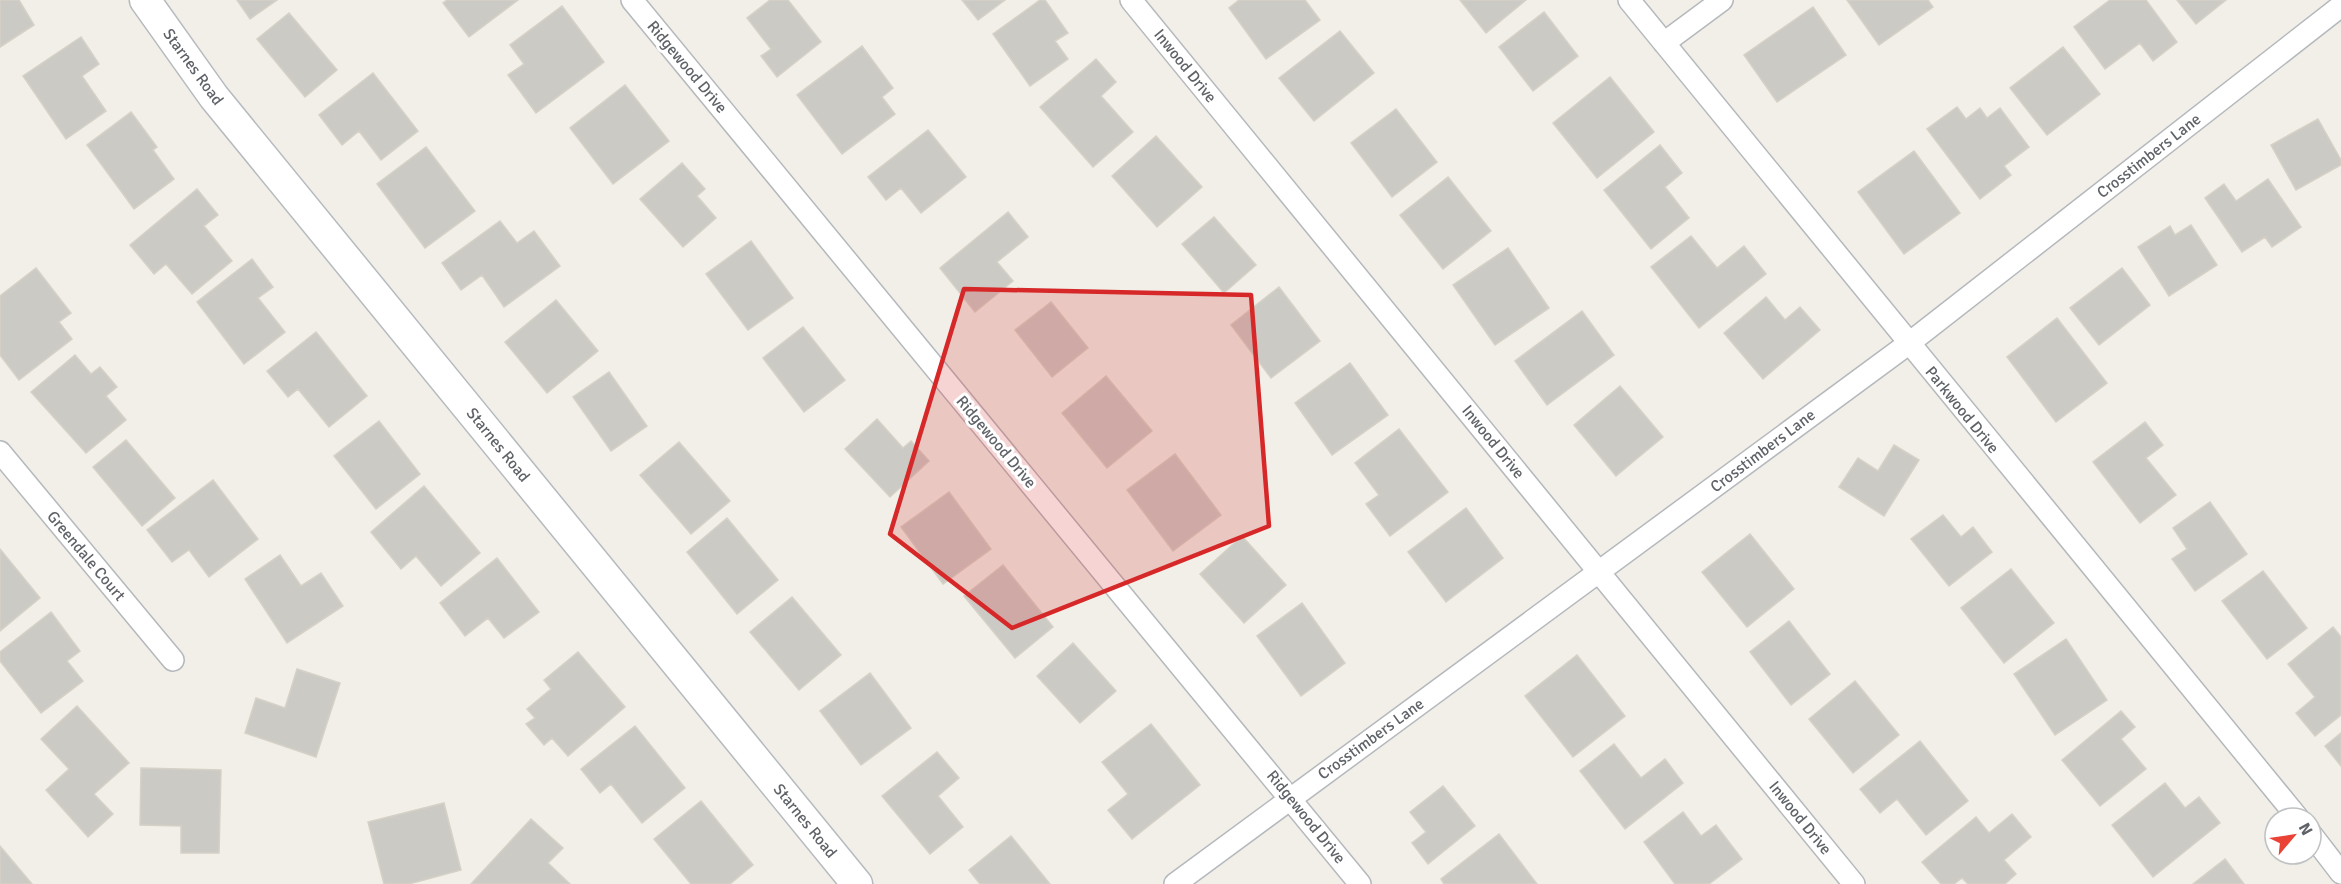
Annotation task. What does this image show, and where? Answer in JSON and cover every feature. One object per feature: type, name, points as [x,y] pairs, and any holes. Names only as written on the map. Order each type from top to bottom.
[{"type":"main road","name":"Starnes Road","points":[[145,0],[214,97],[857,884]]},
{"type":"street","name":"Ridgewood Drive","points":[[632,0],[1360,884]]},
{"type":"street","name":"Inwood Drive","points":[[1131,0],[1854,884]]},
{"type":"street","name":"Parkwood Drive","points":[[1629,0],[2288,806]]},
{"type":"street","points":[[1664,43],[1722,0]]},
{"type":"street","name":"Crosstimbers Lane","points":[[1175,884],[1908,344],[2335,11]]},
{"type":"street","name":"Greendale Court","points":[[0,452],[173,660]]},
{"type":"street","points":[[2323,850],[2341,873]]},
{"type":"highlighted area","points":[[964,289],[1251,295],[1269,526],[1012,628],[890,534]]},
{"type":"building","points":[[0,0],[19,0],[34,25],[0,47]]},
{"type":"building","points":[[237,0],[277,0],[250,19]]},
{"type":"building","points":[[447,0],[518,0],[469,37],[443,3]]},
{"type":"building","points":[[770,0],[788,0],[821,42],[777,77],[761,56],[771,49],[747,18]]},
{"type":"building","points":[[962,0],[1005,0],[978,20]]},
{"type":"building","points":[[1040,0],[1045,0],[1068,33],[1055,41],[1068,59],[1030,86],[993,34]]},
{"type":"building","points":[[1239,0],[1305,0],[1320,20],[1266,59],[1229,8]]},
{"type":"building","points":[[1460,0],[1526,0],[1486,33]]},
{"type":"building","points":[[1847,0],[1928,0],[1933,7],[1879,45]]},
{"type":"building","points":[[2110,0],[2146,0],[2177,42],[2153,61],[2140,43],[2105,69],[2074,27]]},
{"type":"building","points":[[2177,0],[2226,0],[2196,24]]},
{"type":"building","points":[[562,6],[604,62],[536,113],[508,75],[524,64],[510,45]]},
{"type":"building","points":[[1813,7],[1846,55],[1777,102],[1744,55]]},
{"type":"building","points":[[1544,12],[1578,56],[1533,91],[1499,47]]},
{"type":"building","points":[[289,13],[337,70],[305,97],[257,39]]},
{"type":"building","points":[[1340,31],[1374,73],[1314,121],[1279,78]]},
{"type":"building","points":[[81,37],[99,64],[82,76],[106,111],[66,139],[23,76]]},
{"type":"building","points":[[862,46],[893,88],[882,97],[895,114],[842,154],[797,95]]},
{"type":"building","points":[[2063,47],[2100,94],[2047,135],[2010,88]]},
{"type":"building","points":[[1096,59],[1116,82],[1101,96],[1133,132],[1093,167],[1040,107]]},
{"type":"building","points":[[373,73],[418,131],[381,160],[359,131],[342,145],[319,115]]},
{"type":"building","points":[[1610,77],[1654,132],[1597,178],[1553,123]]},
{"type":"building","points":[[625,85],[669,141],[613,184],[570,128]]},
{"type":"building","points":[[1957,107],[1966,119],[1980,108],[1987,118],[2000,108],[2029,147],[2004,166],[2011,175],[1980,199],[1927,129]]},
{"type":"building","points":[[1396,109],[1437,162],[1392,197],[1351,143]]},
{"type":"building","points":[[131,112],[157,147],[153,150],[174,179],[134,209],[87,145]]},
{"type":"building","points":[[2318,119],[2341,160],[2341,165],[2296,190],[2271,145]]},
{"type":"building","points":[[928,130],[966,177],[921,213],[901,188],[886,200],[868,177]]},
{"type":"building","points":[[1156,136],[1202,187],[1157,227],[1112,176]]},
{"type":"building","points":[[1660,145],[1682,173],[1665,187],[1689,218],[1651,249],[1604,190]]},
{"type":"building","points":[[426,147],[475,211],[425,248],[377,184]]},
{"type":"building","points":[[1914,151],[1960,213],[1904,254],[1858,192]]},
{"type":"building","points":[[682,163],[705,189],[697,196],[716,218],[683,247],[640,199]]},
{"type":"building","points":[[1448,177],[1491,231],[1443,269],[1400,215]]},
{"type":"building","points":[[2268,179],[2301,227],[2272,247],[2265,237],[2242,252],[2205,198],[2224,184],[2236,201]]},
{"type":"building","points":[[197,189],[218,215],[204,226],[232,261],[192,294],[166,264],[154,274],[130,245]]},
{"type":"building","points":[[1008,212],[1028,237],[997,262],[1013,281],[975,312],[940,268]]},
{"type":"building","points":[[1214,217],[1256,265],[1224,293],[1182,244]]},
{"type":"building","points":[[500,221],[517,243],[534,231],[560,266],[504,307],[482,275],[461,290],[442,263]]},
{"type":"building","points":[[2191,225],[2217,265],[2169,296],[2138,247],[2170,226],[2175,235]]},
{"type":"building","points":[[1691,236],[1717,268],[1744,246],[1766,274],[1699,328],[1651,267]]},
{"type":"building","points":[[751,241],[793,298],[748,330],[706,274]]},
{"type":"building","points":[[1508,248],[1549,308],[1495,345],[1453,285]]},
{"type":"building","points":[[252,259],[273,287],[258,298],[285,332],[244,364],[197,302]]},
{"type":"building","points":[[36,268],[71,313],[59,322],[72,339],[19,380],[0,355],[0,296]]},
{"type":"building","points":[[2122,268],[2150,305],[2099,345],[2070,308]]},
{"type":"building","points":[[1279,287],[1320,341],[1271,378],[1231,325]]},
{"type":"building","points":[[1766,297],[1785,320],[1800,307],[1820,330],[1763,379],[1724,333]]},
{"type":"building","points":[[556,300],[598,351],[547,393],[505,342]]},
{"type":"building","points":[[1051,302],[1088,348],[1052,377],[1015,330]]},
{"type":"building","points":[[1582,311],[1614,355],[1547,405],[1515,361]]},
{"type":"building","points":[[2057,318],[2107,383],[2056,422],[2007,357]]},
{"type":"building","points":[[803,327],[845,380],[804,412],[763,358]]},
{"type":"building","points":[[316,332],[367,396],[329,427],[298,389],[288,397],[267,371]]},
{"type":"building","points":[[75,355],[91,374],[100,367],[117,387],[106,396],[126,420],[86,453],[31,392]]},
{"type":"building","points":[[1350,363],[1388,415],[1332,455],[1295,403]]},
{"type":"building","points":[[609,372],[647,426],[611,451],[573,397]]},
{"type":"building","points":[[1106,376],[1152,431],[1107,468],[1062,413]]},
{"type":"building","points":[[1620,386],[1663,437],[1616,476],[1574,425]]},
{"type":"building","points":[[877,419],[903,448],[911,441],[929,461],[890,497],[845,449]]},
{"type":"building","points":[[379,421],[420,474],[376,509],[334,456]]},
{"type":"building","points":[[2145,422],[2163,445],[2146,458],[2176,495],[2140,523],[2093,462]]},
{"type":"building","points":[[1399,429],[1448,492],[1390,536],[1366,504],[1379,495],[1355,463]]},
{"type":"building","points":[[126,440],[175,498],[142,526],[93,467]]},
{"type":"building","points":[[679,442],[730,501],[691,534],[640,475]]},
{"type":"building","points":[[1894,445],[1919,460],[1884,516],[1839,487],[1858,458],[1878,471]]},
{"type":"building","points":[[1175,454],[1221,515],[1173,551],[1127,490]]},
{"type":"building","points":[[213,480],[258,539],[209,577],[189,550],[172,562],[147,530]]},
{"type":"building","points":[[424,486],[480,553],[441,586],[416,556],[401,569],[371,532]]},
{"type":"building","points":[[949,492],[991,549],[943,584],[901,527]]},
{"type":"building","points":[[2210,502],[2247,554],[2195,591],[2172,559],[2187,549],[2173,528]]},
{"type":"building","points":[[1466,508],[1503,558],[1446,602],[1408,552]]},
{"type":"building","points":[[1943,515],[1961,537],[1973,527],[1992,552],[1949,586],[1911,539]]},
{"type":"building","points":[[727,518],[778,580],[737,614],[687,552]]},
{"type":"building","points":[[1750,534],[1794,589],[1747,627],[1702,572]]},
{"type":"building","points":[[1242,536],[1286,585],[1244,623],[1200,574]]},
{"type":"building","points":[[0,549],[40,598],[0,631]]},
{"type":"building","points":[[280,555],[301,586],[321,573],[343,606],[287,643],[245,579]]},
{"type":"building","points":[[497,558],[539,612],[504,638],[488,618],[465,636],[440,603]]},
{"type":"building","points":[[1003,565],[1053,627],[1015,658],[964,596]]},
{"type":"building","points":[[2011,569],[2054,623],[2004,663],[1961,608]]},
{"type":"building","points":[[2263,571],[2307,628],[2267,659],[2222,601]]},
{"type":"building","points":[[792,597],[841,655],[799,690],[750,632]]},
{"type":"building","points":[[1302,603],[1345,663],[1301,696],[1257,636]]},
{"type":"building","points":[[51,612],[80,651],[67,661],[83,681],[41,713],[0,661],[0,652]]},
{"type":"building","points":[[1789,621],[1830,674],[1791,705],[1750,652]]},
{"type":"building","points":[[2333,627],[2341,637],[2341,715],[2315,736],[2296,713],[2315,697],[2288,664]]},
{"type":"building","points":[[2066,639],[2107,700],[2055,735],[2014,674]]},
{"type":"building","points":[[1073,643],[1116,691],[1080,723],[1037,676]]},
{"type":"building","points":[[578,652],[625,707],[568,756],[552,738],[544,745],[526,724],[535,718],[527,709],[551,689],[544,680]]},
{"type":"building","points":[[1577,655],[1625,716],[1573,757],[1525,696]]},
{"type":"building","points":[[297,669],[340,683],[316,757],[245,733],[256,698],[285,708]]},
{"type":"building","points":[[870,673],[911,728],[861,765],[820,711]]},
{"type":"building","points":[[1855,681],[1899,735],[1853,773],[1809,719]]},
{"type":"building","points":[[77,706],[129,763],[94,794],[113,814],[88,837],[46,790],[69,769],[41,739]]},
{"type":"building","points":[[2121,711],[2135,727],[2121,739],[2146,769],[2100,806],[2062,760]]},
{"type":"building","points":[[1151,724],[1200,785],[1132,839],[1108,810],[1128,794],[1102,762]]},
{"type":"building","points":[[635,726],[685,788],[642,823],[611,784],[600,793],[581,769]]},
{"type":"building","points":[[2341,733],[2341,766],[2325,746]]},
{"type":"building","points":[[1920,741],[1968,801],[1926,835],[1897,799],[1880,813],[1860,789]]},
{"type":"building","points":[[1614,744],[1641,778],[1665,759],[1683,783],[1625,829],[1580,771]]},
{"type":"building","points":[[937,752],[959,778],[938,796],[963,827],[930,854],[882,796]]},
{"type":"building","points":[[141,768],[221,770],[219,853],[181,853],[181,826],[140,825]]},
{"type":"building","points":[[2165,783],[2185,808],[2199,797],[2220,823],[2153,877],[2112,825]]},
{"type":"building","points":[[1443,786],[1475,826],[1428,864],[1412,843],[1426,832],[1410,812]]},
{"type":"building","points":[[701,801],[753,865],[730,884],[691,884],[654,839]]},
{"type":"building","points":[[444,803],[461,870],[409,884],[384,884],[368,822]]},
{"type":"building","points":[[1683,812],[1701,836],[1716,825],[1742,859],[1709,884],[1675,884],[1644,842]]},
{"type":"building","points":[[2012,814],[2031,837],[2004,860],[2016,874],[2005,884],[1968,884],[1962,878],[1954,884],[1941,884],[1922,862],[1976,817],[1989,833]]},
{"type":"building","points":[[531,819],[563,848],[548,863],[570,884],[471,884]]},
{"type":"building","points":[[1499,834],[1537,884],[1444,884],[1441,879]]},
{"type":"building","points":[[1011,836],[1050,884],[980,884],[969,870]]},
{"type":"building","points":[[0,846],[32,884],[0,884]]},
{"type":"building","points":[[2225,859],[2244,884],[2193,884]]}]
